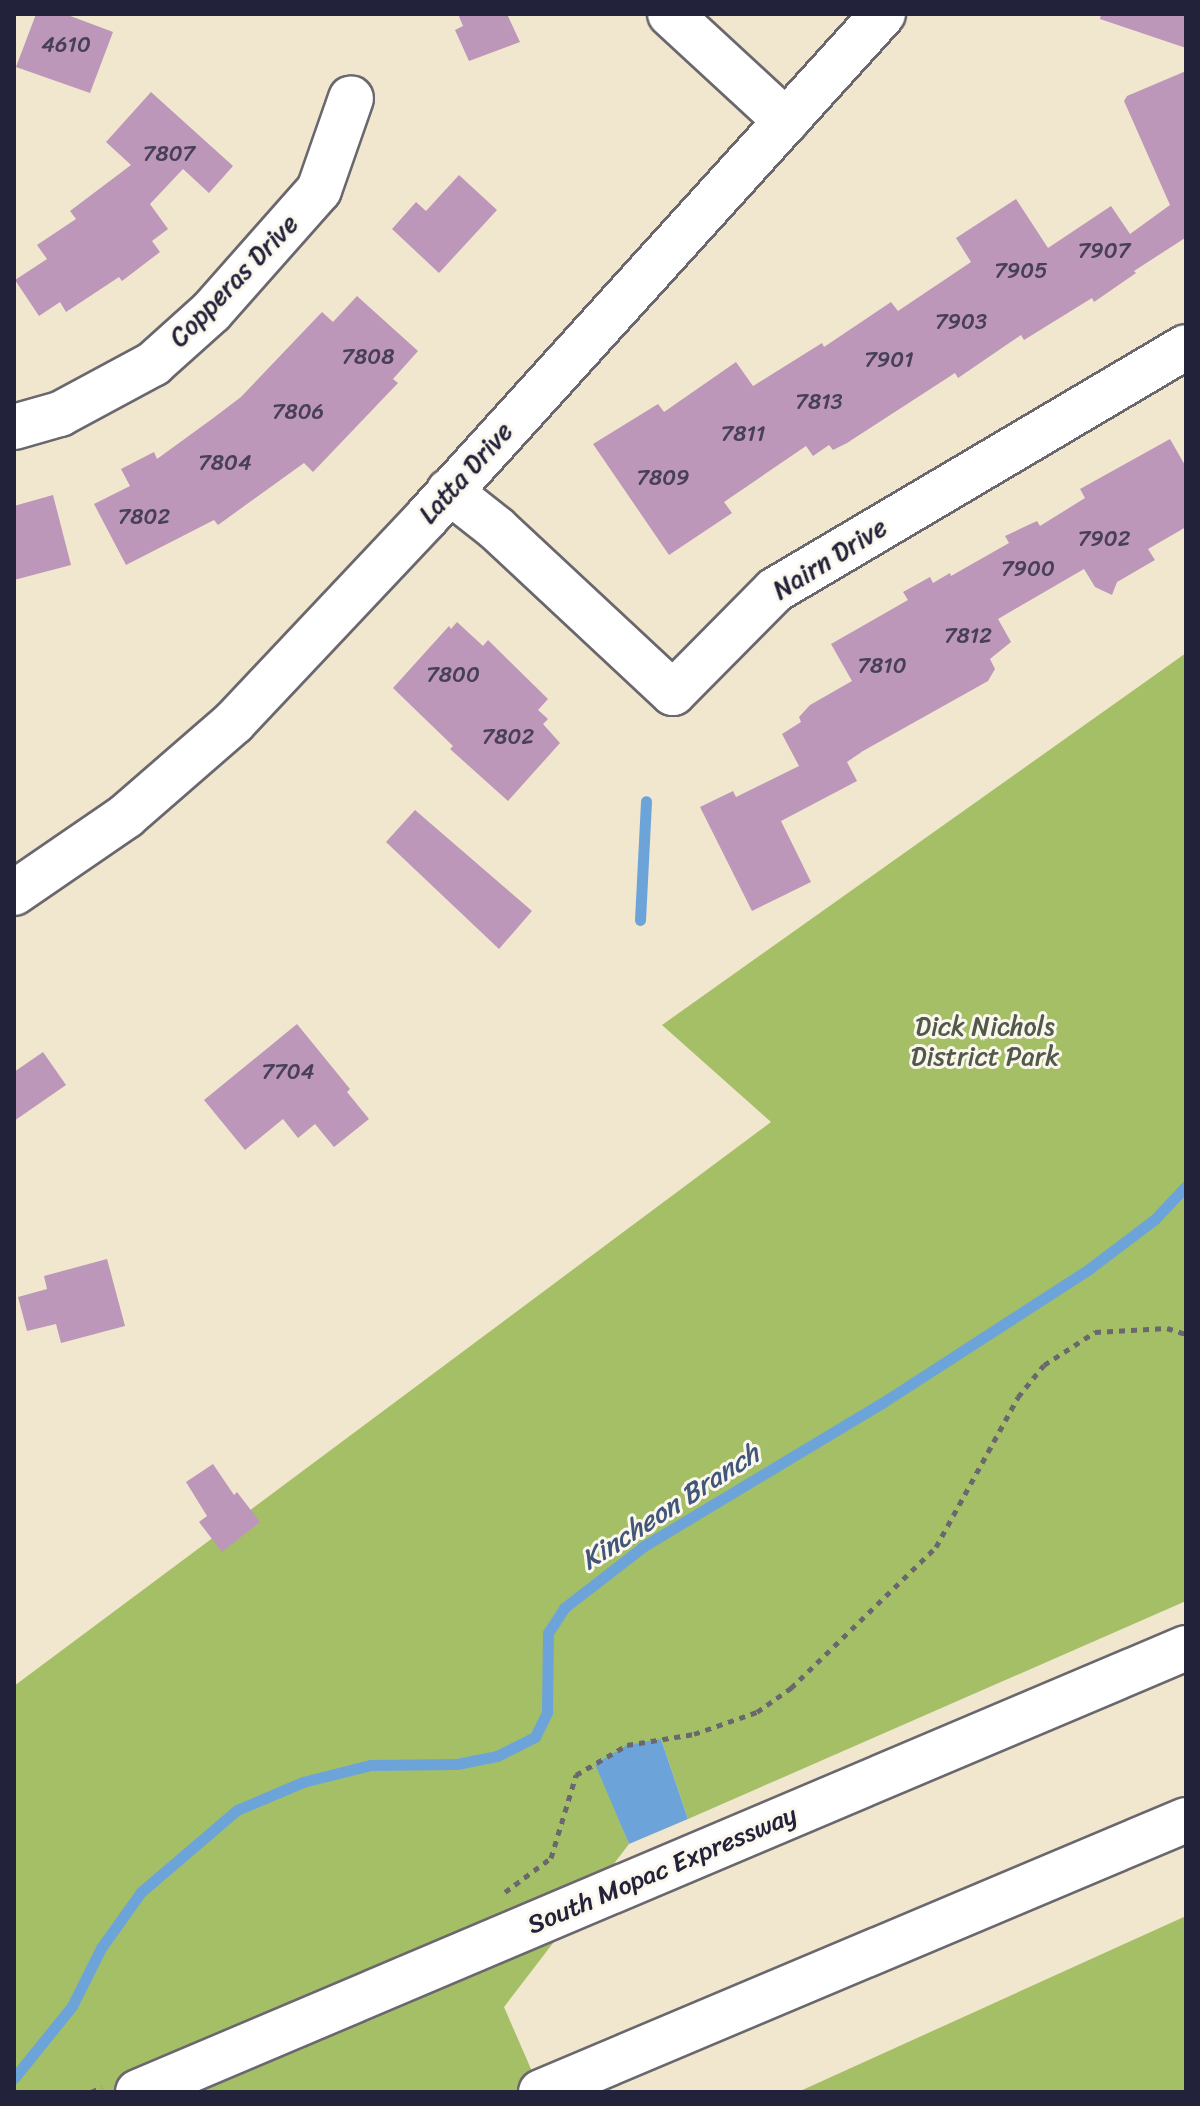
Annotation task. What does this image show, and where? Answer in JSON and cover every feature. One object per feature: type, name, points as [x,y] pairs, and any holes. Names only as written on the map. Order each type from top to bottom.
[{"type":"main road","points":[[670,14],[786,121]]},
{"type":"main road","name":"Latta Drive","points":[[14,893],[126,816],[234,722],[883,14]]},
{"type":"main road","name":"Copperas Drive","points":[[14,427],[60,414],[153,364],[211,312],[319,190],[351,98]]},
{"type":"main road","name":"Nairn Drive","points":[[449,491],[496,528],[673,693],[775,590],[1186,347]]},
{"type":"main road","name":"South Mopac Expressway","points":[[122,2089],[588,1901],[1186,1648]]},
{"type":"main road","points":[[541,2092],[1186,1820]]},
{"type":"path","points":[[500,1897],[551,1858],[576,1775],[627,1745],[694,1734],[757,1712],[791,1688],[936,1547],[1018,1397],[1044,1365],[1095,1332],[1167,1328],[1186,1334]]},
{"type":"path","points":[[91,2092],[122,2089]]},
{"type":"green space","name":"Dick Nichols District Park","points":[[1186,653],[1186,1601],[688,1819],[661,1739],[596,1763],[629,1844],[504,2007],[541,2092],[14,2092],[14,1686],[771,1122],[662,1025]]},
{"type":"green space","points":[[1186,1916],[1186,2092],[798,2092]]},
{"type":"water","points":[[661,1739],[688,1819],[629,1844],[595,1764],[627,1745]]},
{"type":"building","points":[[36,14],[65,14],[113,32],[90,93],[16,67]]},
{"type":"building","points":[[458,14],[507,14],[520,42],[469,61],[455,30],[463,26]]},
{"type":"building","points":[[1101,14],[1186,14],[1186,48],[1100,19]]},
{"type":"building","points":[[1186,71],[1186,241],[1185,238],[1134,271],[1136,273],[1094,302],[1092,298],[1024,340],[1021,335],[958,378],[955,373],[847,443],[833,450],[829,445],[813,456],[806,446],[724,502],[732,513],[669,555],[593,444],[658,404],[664,412],[736,362],[753,386],[822,343],[824,347],[891,302],[898,311],[971,262],[956,238],[1016,199],[1048,248],[1111,206],[1130,234],[1170,205],[1124,101],[1127,96]]},
{"type":"building","points":[[151,92],[233,166],[209,193],[183,169],[150,204],[168,229],[152,241],[160,252],[122,281],[119,277],[66,312],[60,302],[39,316],[15,280],[47,259],[37,245],[76,219],[70,211],[131,165],[106,142]]},
{"type":"building","points":[[459,175],[497,210],[439,273],[392,229],[416,202],[426,211]]},
{"type":"building","points":[[357,296],[418,351],[393,379],[398,383],[313,472],[304,463],[218,525],[214,520],[126,565],[94,504],[130,486],[121,469],[154,452],[157,459],[212,419],[241,397],[322,312],[333,322]]},
{"type":"building","points":[[1170,439],[1186,467],[1186,527],[1148,549],[1155,560],[1117,582],[1112,595],[1095,587],[1084,569],[998,619],[1011,642],[990,659],[995,669],[988,681],[863,751],[847,762],[857,781],[781,821],[811,882],[752,911],[700,807],[733,791],[736,797],[799,766],[782,734],[801,722],[799,717],[810,705],[852,681],[831,644],[908,600],[903,592],[930,577],[933,583],[950,573],[951,576],[1009,543],[1005,536],[1037,521],[1040,526],[1085,498],[1080,489]]},
{"type":"building","points":[[53,495],[71,565],[14,580],[14,506]]},
{"type":"building","points":[[457,622],[483,646],[488,640],[548,699],[538,710],[548,719],[543,724],[560,743],[508,801],[450,749],[453,746],[393,688],[449,626],[451,629]]},
{"type":"building","points":[[415,810],[532,911],[499,949],[386,842]]},
{"type":"building","points":[[297,1024],[350,1089],[347,1092],[369,1119],[334,1147],[315,1124],[298,1138],[283,1119],[245,1150],[204,1100]]},
{"type":"building","points":[[43,1052],[66,1085],[14,1121],[14,1072]]},
{"type":"building","points":[[107,1259],[125,1326],[61,1343],[56,1324],[27,1331],[18,1297],[47,1289],[44,1276]]},
{"type":"building","points":[[213,1464],[234,1495],[237,1492],[260,1522],[222,1552],[199,1522],[207,1516],[186,1482]]},
{"type":"waterway","points":[[640,920],[646,801]]},
{"type":"waterway","name":"Kincheon Branch","points":[[14,2078],[72,2006],[101,1948],[141,1892],[237,1810],[303,1782],[370,1765],[457,1764],[497,1756],[535,1737],[547,1712],[548,1633],[564,1608],[644,1546],[882,1403],[1089,1269],[1155,1219],[1186,1186]]}]
